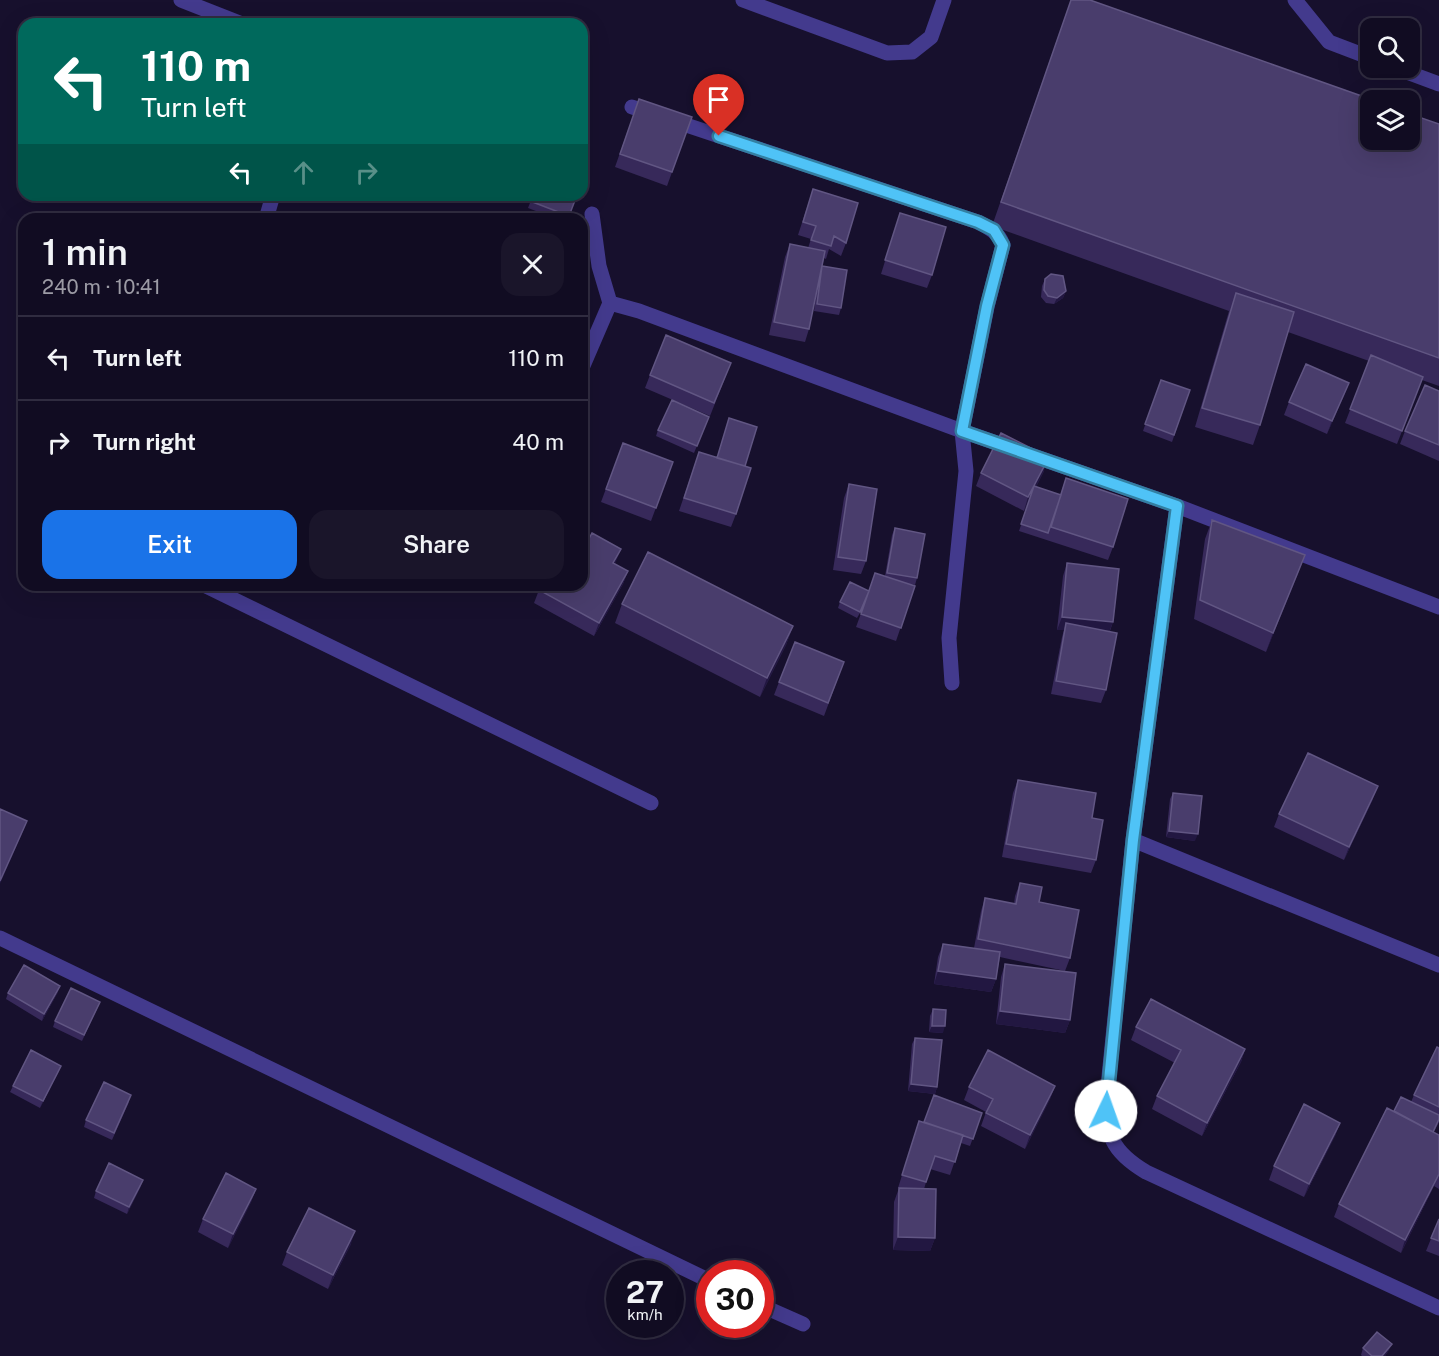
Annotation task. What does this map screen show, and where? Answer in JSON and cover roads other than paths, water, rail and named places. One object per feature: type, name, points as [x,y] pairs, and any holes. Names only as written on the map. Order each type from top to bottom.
[{"type":"street","points":[[182,0],[227,18]]},
{"type":"street","points":[[743,0],[887,53],[912,52],[931,37],[944,0]]},
{"type":"street","points":[[1295,0],[1329,42],[1360,54]]},
{"type":"street","points":[[1420,77],[1439,84]]},
{"type":"street","points":[[632,107],[978,222],[994,230],[1003,245],[987,306],[962,431],[966,471],[949,638],[952,683]]},
{"type":"street","points":[[588,354],[610,303],[599,266],[592,214]]},
{"type":"street","points":[[610,303],[711,336],[962,431],[1177,506],[1439,607]]},
{"type":"street","points":[[1177,506],[1133,840],[1106,1125],[1125,1160],[1146,1172],[1439,1308]]},
{"type":"street","points":[[216,591],[651,803]]},
{"type":"street","points":[[1133,840],[1439,965]]},
{"type":"street","points":[[0,938],[696,1274]]},
{"type":"street","points":[[774,1311],[803,1324]]}]
